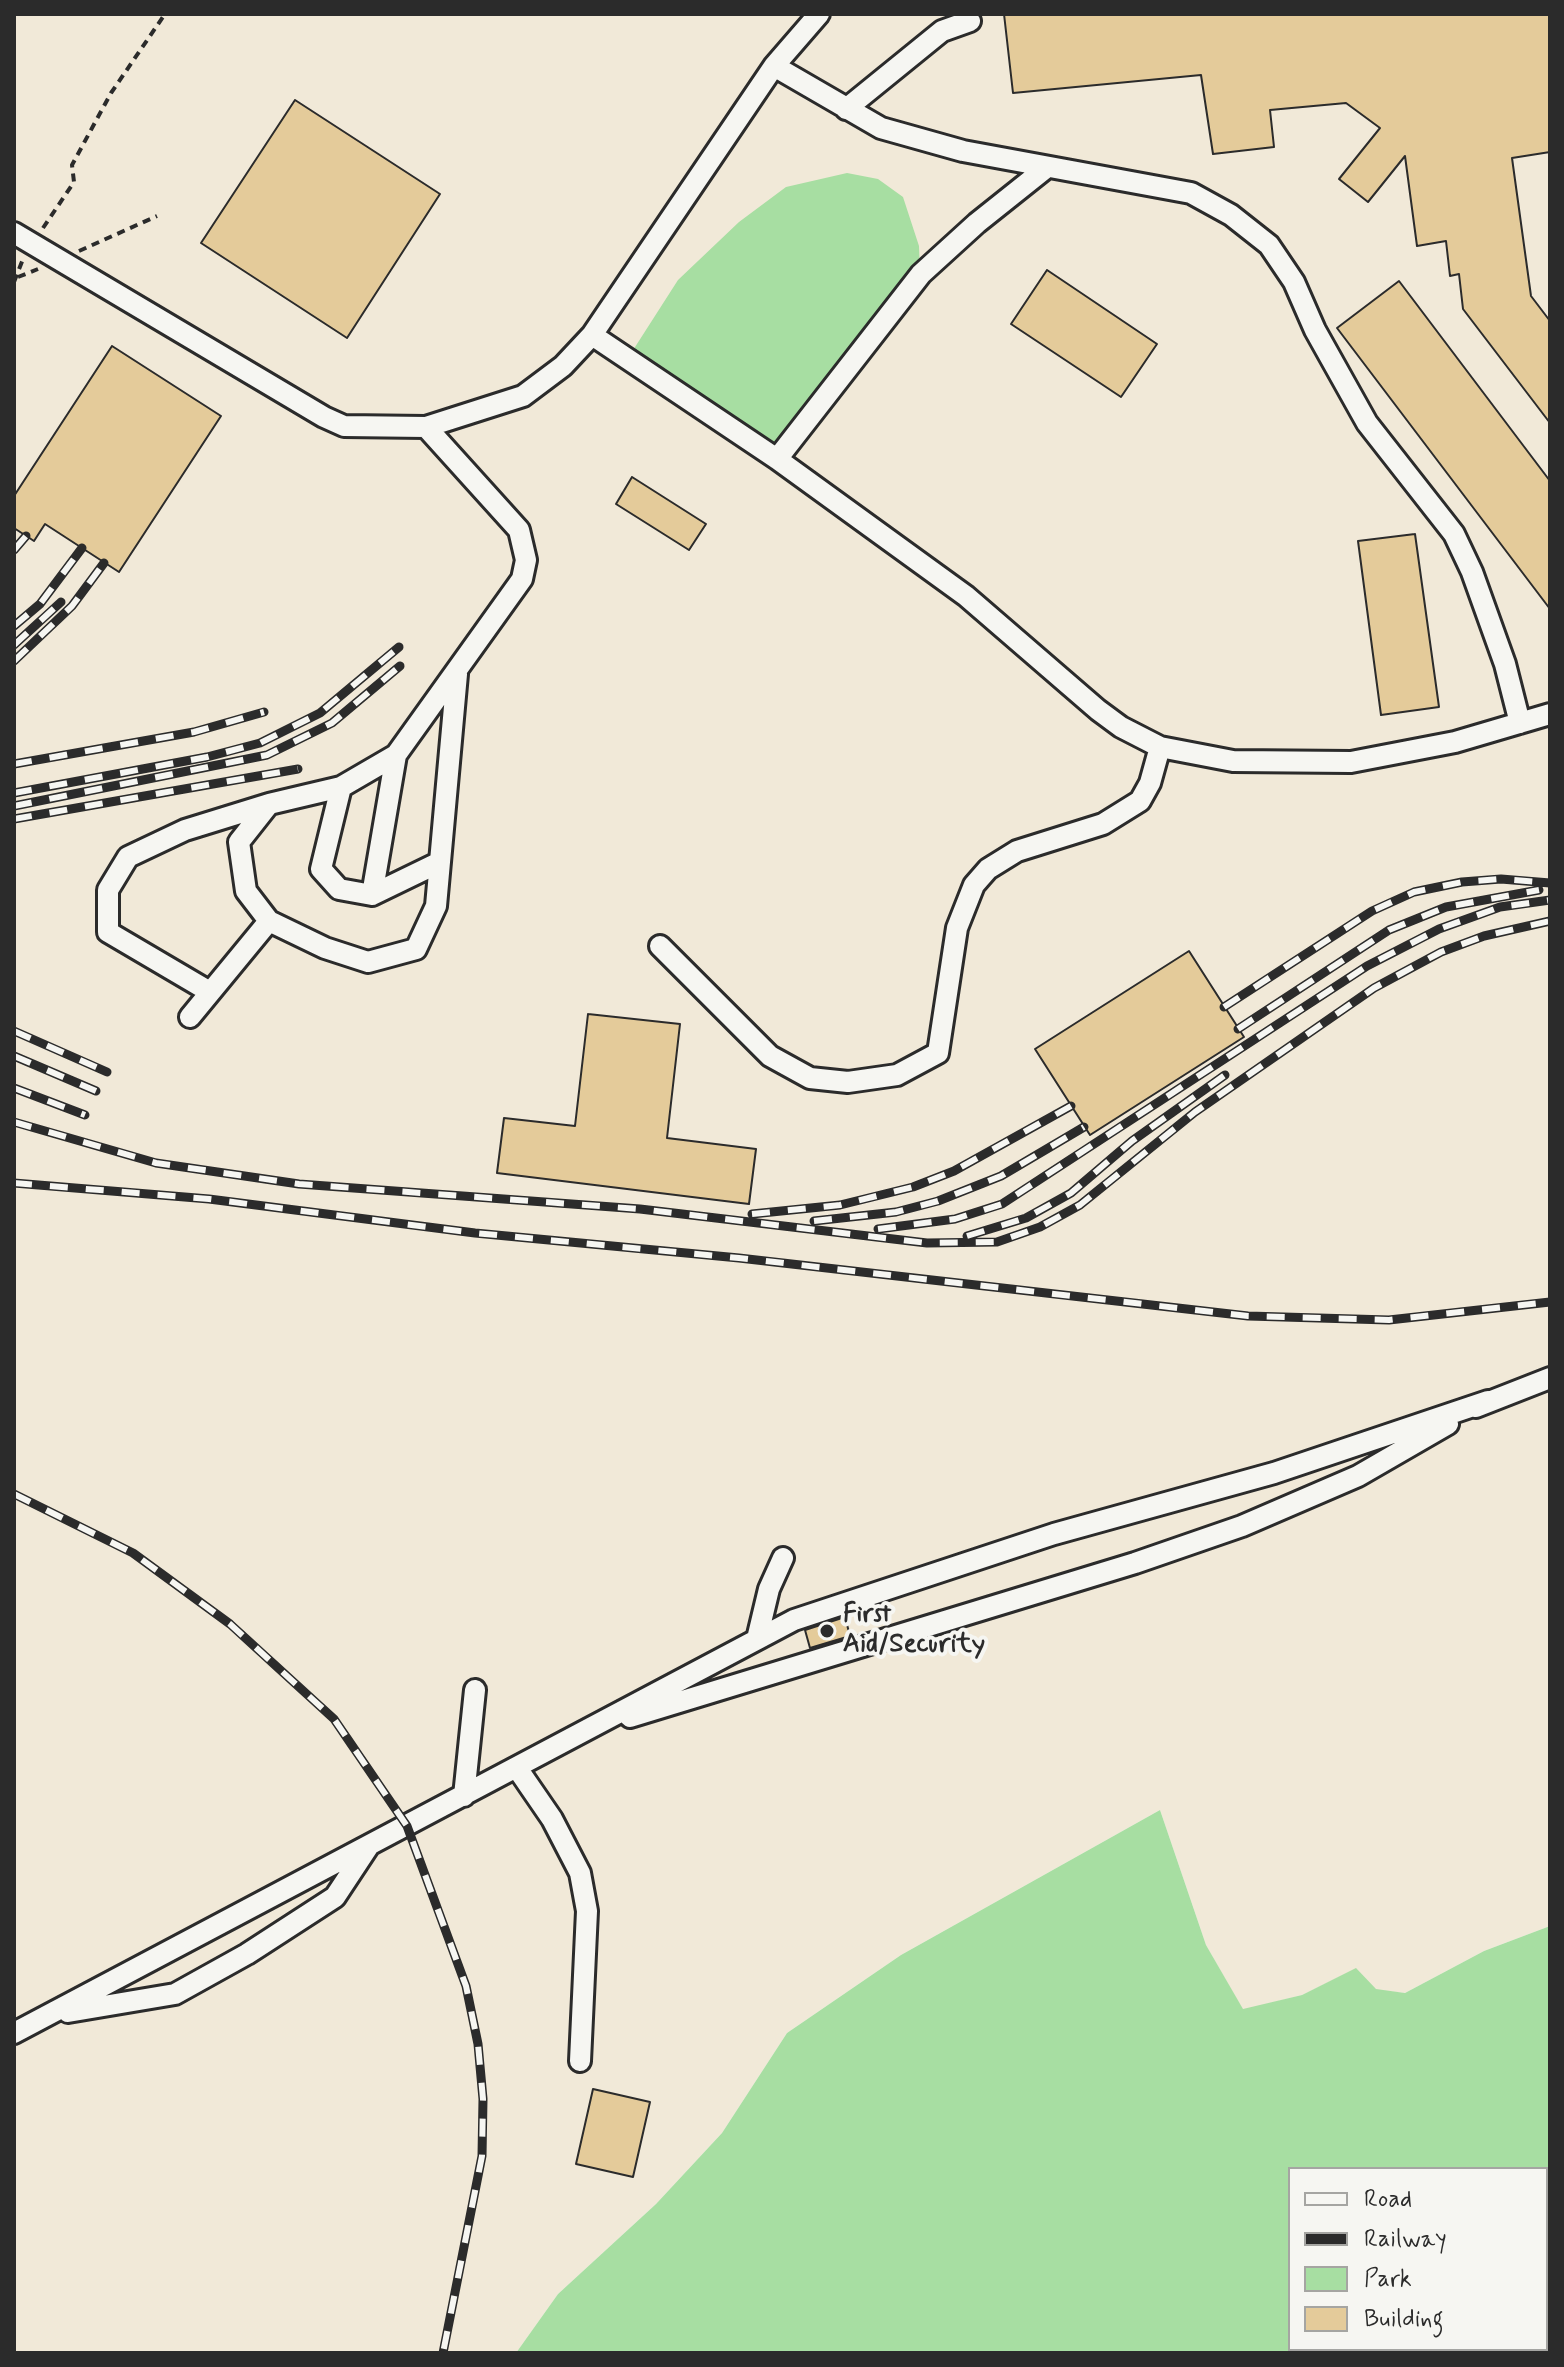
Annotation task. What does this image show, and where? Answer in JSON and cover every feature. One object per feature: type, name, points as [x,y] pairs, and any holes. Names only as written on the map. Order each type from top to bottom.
[{"type":"street","points":[[14,233],[344,426],[426,427],[523,396],[563,366],[592,335],[774,66],[819,14]]},
{"type":"street","points":[[846,109],[942,31],[970,21]]},
{"type":"street","points":[[774,66],[881,128],[963,151],[1191,193],[1231,215],[1269,245],[1294,282],[1315,330],[1367,423],[1454,534],[1472,572],[1505,664],[1520,723]]},
{"type":"street","points":[[777,459],[921,274],[977,223],[1046,168]]},
{"type":"street","points":[[592,335],[777,459],[966,596],[1121,727],[1160,747],[1233,761],[1351,762],[1455,742],[1550,714]]},
{"type":"street","points":[[210,992],[108,932],[108,890],[128,857],[185,830],[269,804],[341,787],[396,755],[457,674],[522,579],[526,560],[519,530],[426,427]]},
{"type":"street","points":[[269,804],[239,842],[246,891],[269,921],[325,948],[368,962],[416,949],[436,906],[457,674]]},
{"type":"street","points":[[660,946],[770,1056],[810,1078],[848,1082],[897,1075],[938,1053],[957,928],[974,885],[988,869],[1017,851],[1103,824],[1140,801],[1150,783],[1160,747]]},
{"type":"street","points":[[372,895],[396,755]]},
{"type":"street","points":[[341,787],[321,869],[339,889],[372,895],[440,862]]},
{"type":"street","points":[[190,1017],[269,921]]},
{"type":"street","points":[[14,2033],[757,1639],[835,1604],[1080,1526],[1274,1473],[1550,1378]]},
{"type":"street","points":[[586,1732],[1135,1563],[1242,1526],[1358,1476],[1486,1402]]},
{"type":"street","points":[[757,1639],[769,1589],[783,1558]]},
{"type":"street","points":[[464,1796],[475,1690]]},
{"type":"street","points":[[517,1768],[552,1819],[580,1873],[587,1911],[580,2061]]},
{"type":"street","points":[[48,2015],[175,1994],[247,1954],[335,1897],[369,1846]]},
{"type":"path","points":[[16,279],[18,266],[74,182],[72,165],[111,93],[165,14]]},
{"type":"path","points":[[16,279],[157,216]]},
{"type":"shaded area","points":[[14,14],[1550,14],[1550,1926],[1484,1951],[1405,1993],[1376,1990],[1356,1969],[1302,1995],[1243,2010],[1206,1945],[1160,1810],[901,1955],[787,2033],[722,2133],[656,2204],[558,2294],[516,2353],[14,2353]]},
{"type":"green space","points":[[847,173],[878,179],[903,197],[919,246],[920,273],[777,457],[628,358],[678,280],[739,222],[786,187]]},
{"type":"green space","points":[[1160,1810],[1206,1945],[1243,2009],[1302,1995],[1356,1968],[1376,1989],[1405,1993],[1484,1951],[1550,1926],[1550,2260],[1548,2262],[1548,2167],[1288,2167],[1288,2351],[1408,2351],[516,2353],[558,2294],[656,2204],[722,2133],[787,2033],[901,1955]]},
{"type":"building","points":[[1004,14],[1550,14],[1550,152],[1512,158],[1531,296],[1550,321],[1550,423],[1463,309],[1459,274],[1450,276],[1446,241],[1417,246],[1405,156],[1368,202],[1339,179],[1380,128],[1346,103],[1270,110],[1274,147],[1213,154],[1201,75],[1013,93]]},
{"type":"building","points":[[295,100],[440,194],[347,338],[201,243]]},
{"type":"building","points":[[1047,270],[1157,344],[1121,397],[1011,324]]},
{"type":"building","points":[[1399,281],[1550,481],[1550,609],[1337,328]]},
{"type":"building","points":[[112,346],[221,416],[119,572],[45,524],[34,541],[14,528],[14,496]]},
{"type":"building","points":[[632,477],[706,524],[689,550],[616,504]]},
{"type":"building","points":[[1415,534],[1439,707],[1381,715],[1358,541]]},
{"type":"building","points":[[1189,951],[1244,1037],[1090,1135],[1035,1049]]},
{"type":"building","points":[[588,1014],[680,1024],[667,1138],[756,1149],[749,1204],[497,1173],[504,1118],[575,1126]]},
{"type":"building","name":"First Aid/Security","points":[[845,1617],[850,1636],[810,1648],[805,1630]]},
{"type":"building","points":[[593,2089],[650,2102],[633,2177],[576,2164]]},
{"type":"railway","points":[[14,550],[26,536]]},
{"type":"railway","points":[[14,626],[40,604],[82,548]]},
{"type":"railway","points":[[14,661],[72,606],[104,563]]},
{"type":"railway","points":[[14,645],[61,602]]},
{"type":"railway","points":[[14,793],[207,757],[260,743],[320,713],[399,647]]},
{"type":"railway","points":[[14,806],[267,755],[332,723],[400,666]]},
{"type":"railway","points":[[14,764],[194,732],[264,712]]},
{"type":"railway","points":[[14,819],[298,769]]},
{"type":"railway","points":[[1224,1007],[1372,911],[1414,892],[1462,882],[1501,879],[1550,883]]},
{"type":"railway","points":[[1238,1029],[1389,930],[1446,907],[1539,890]]},
{"type":"railway","points":[[878,1229],[955,1219],[1002,1204],[1367,966],[1439,929],[1500,907],[1550,900]]},
{"type":"railway","points":[[14,1122],[156,1163],[299,1184],[640,1209],[927,1243],[997,1242],[1040,1227],[1080,1205],[1195,1112],[1374,988],[1441,952],[1484,936],[1550,921]]},
{"type":"railway","points":[[14,1031],[107,1072]]},
{"type":"railway","points":[[14,1056],[96,1091]]},
{"type":"railway","points":[[967,1236],[1026,1218],[1071,1193],[1132,1141],[1225,1075]]},
{"type":"railway","points":[[14,1088],[85,1115]]},
{"type":"railway","points":[[752,1214],[840,1205],[913,1187],[954,1171],[1071,1106]]},
{"type":"railway","points":[[814,1221],[896,1212],[938,1201],[1001,1176],[1084,1127]]},
{"type":"railway","points":[[14,1183],[209,1199],[475,1233],[739,1258],[1248,1316],[1389,1320],[1550,1302]]},
{"type":"railway","points":[[14,1494],[133,1553],[230,1624],[334,1719],[407,1826],[466,1986],[478,2044],[483,2099],[482,2156],[443,2353]]},
{"type":"place","name":"First Aid/Security","points":[[827,1631]]}]
